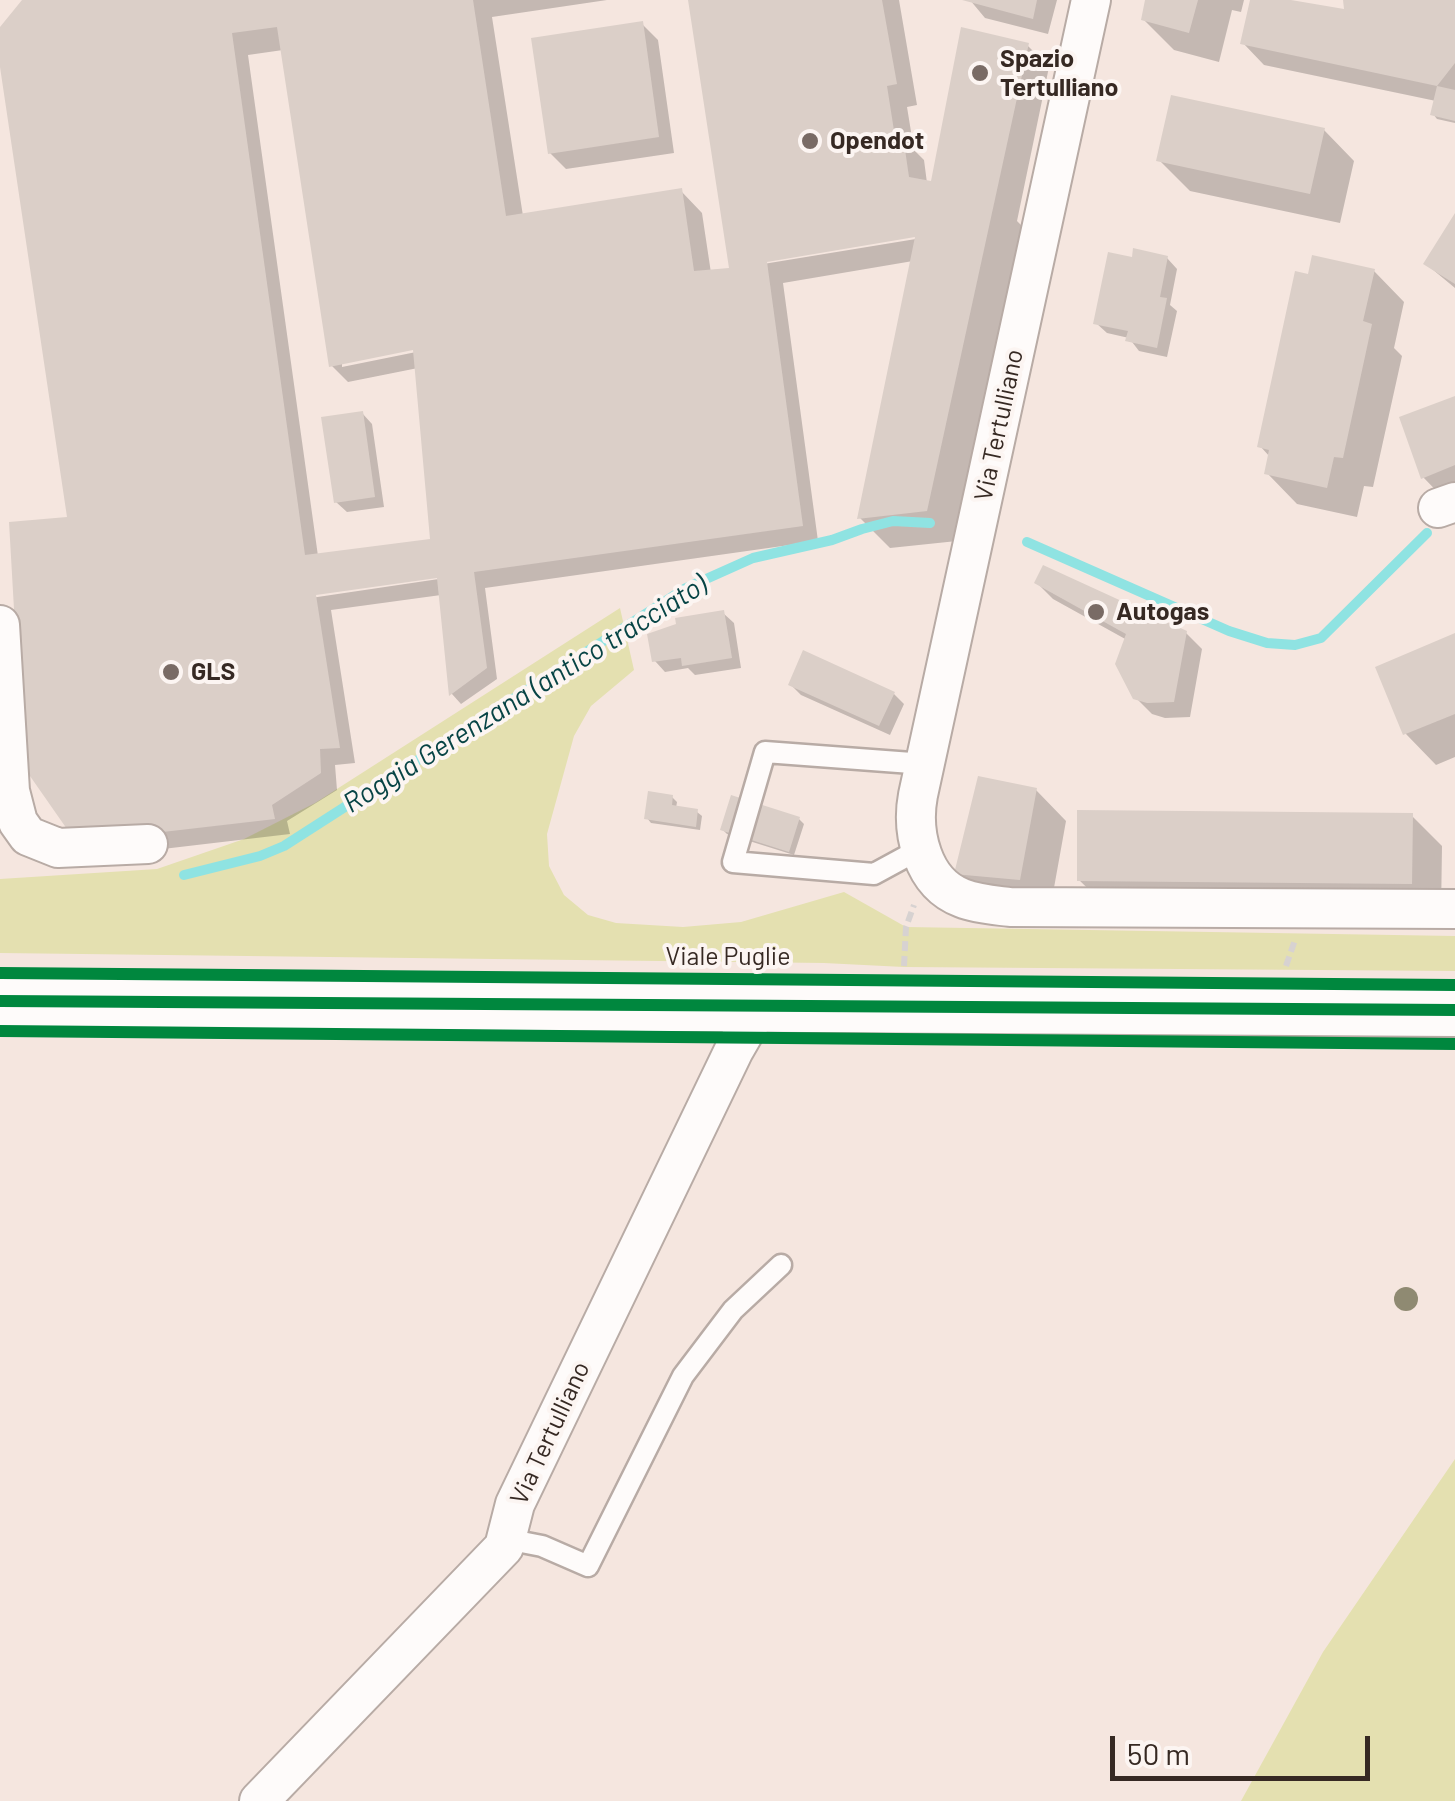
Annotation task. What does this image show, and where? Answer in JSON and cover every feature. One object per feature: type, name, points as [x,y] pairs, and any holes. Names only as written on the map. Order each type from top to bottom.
[{"type":"main road","name":"Viale Puglie","points":[[14,1002],[1455,1010]]},
{"type":"street","name":"Via Tertulliano","points":[[920,849],[914,816],[924,764],[1091,0]]},
{"type":"street","points":[[0,625],[10,792],[18,822],[28,836],[58,848],[148,844]]},
{"type":"street","points":[[920,849],[941,886],[960,898],[1010,907],[1455,910]]},
{"type":"street","name":"Via Tertulliano","points":[[259,1801],[498,1556],[515,1504],[734,1050],[760,1005]]},
{"type":"lane","points":[[920,849],[874,874],[734,862],[765,752],[924,764]]},
{"type":"lane","points":[[506,1539],[542,1546],[588,1566],[684,1376],[732,1310],[781,1265]]},
{"type":"path","points":[[904,967],[906,927]]},
{"type":"path","points":[[1282,977],[1297,934]]},
{"type":"shaded area","points":[[620,608],[634,670],[591,706],[574,736],[547,834],[549,866],[564,895],[588,915],[616,923],[683,927],[741,922],[844,892],[906,927],[1455,936],[1455,971],[0,953],[0,879],[157,869],[244,839],[315,803]]},
{"type":"shaded area","points":[[1455,1459],[1455,1801],[1241,1801],[1323,1652]]},
{"type":"building","points":[[22,0],[473,0],[506,216],[682,188],[694,271],[729,268],[688,0],[882,0],[897,84],[887,86],[895,137],[903,136],[909,177],[931,181],[961,27],[1029,43],[927,511],[857,519],[915,237],[767,262],[803,526],[474,572],[487,668],[449,696],[437,578],[316,595],[340,748],[320,749],[321,773],[272,805],[275,819],[76,842],[23,766],[9,522],[67,517],[0,67],[0,27]],"holes":[[[277,27],[329,367],[413,350],[430,539],[305,555],[232,33]]]},
{"type":"building","points":[[962,0],[1037,0],[1033,19]]},
{"type":"building","points":[[1145,0],[1198,0],[1189,33],[1141,20]]},
{"type":"building","points":[[1250,0],[1291,0],[1344,9],[1343,0],[1455,0],[1455,63],[1437,86],[1240,44]]},
{"type":"building","points":[[643,21],[659,137],[548,154],[531,38]]},
{"type":"building","points":[[1437,86],[1455,90],[1455,121],[1430,115]]},
{"type":"building","points":[[1171,95],[1325,128],[1310,194],[1156,161]]},
{"type":"building","points":[[1455,213],[1455,284],[1423,264]]},
{"type":"building","points":[[1133,248],[1168,256],[1160,297],[1167,298],[1157,348],[1125,341],[1128,331],[1093,324],[1108,252],[1132,257]]},
{"type":"building","points":[[1312,255],[1375,269],[1363,321],[1372,324],[1343,458],[1334,457],[1327,488],[1264,474],[1269,450],[1257,447],[1295,271],[1308,274]]},
{"type":"building","points":[[1455,396],[1455,465],[1421,479],[1399,417]]},
{"type":"building","points":[[363,411],[375,497],[334,503],[321,417]]},
{"type":"building","points":[[1043,565],[1187,631],[1174,702],[1133,699],[1115,664],[1126,634],[1034,583]]},
{"type":"building","points":[[724,610],[732,658],[682,666],[681,658],[652,662],[647,634],[676,624],[675,618]]},
{"type":"building","points":[[1455,633],[1455,714],[1403,735],[1375,667]]},
{"type":"building","points":[[803,650],[895,692],[879,726],[788,685]]},
{"type":"building","points":[[978,776],[1037,788],[1020,880],[954,874]]},
{"type":"building","points":[[648,791],[673,795],[672,805],[698,809],[696,827],[644,819]]},
{"type":"building","points":[[731,795],[800,817],[789,852],[720,830]]},
{"type":"building","points":[[1077,810],[1413,813],[1412,884],[1077,881]]},
{"type":"waterway","name":"Roggia Gerenzana (antico tracciato)","points":[[184,875],[284,846],[686,588],[753,558],[893,521],[930,523]]},
{"type":"waterway","name":"Roggia Gerenzana (antico tracciato)","points":[[1027,542],[1229,631],[1267,643],[1295,645],[1321,638],[1427,533]]},
{"type":"cycle path","points":[[0,973],[1455,985]]},
{"type":"cycle path","points":[[0,1001],[1455,1010]]},
{"type":"cycle path","points":[[0,1031],[1455,1044]]},
{"type":"place","name":"Spazio Tertulliano","points":[[980,73]]},
{"type":"place","name":"Opendot","points":[[810,141]]},
{"type":"place","name":"Autogas","points":[[1096,612]]},
{"type":"place","name":"GLS","points":[[171,672]]}]
